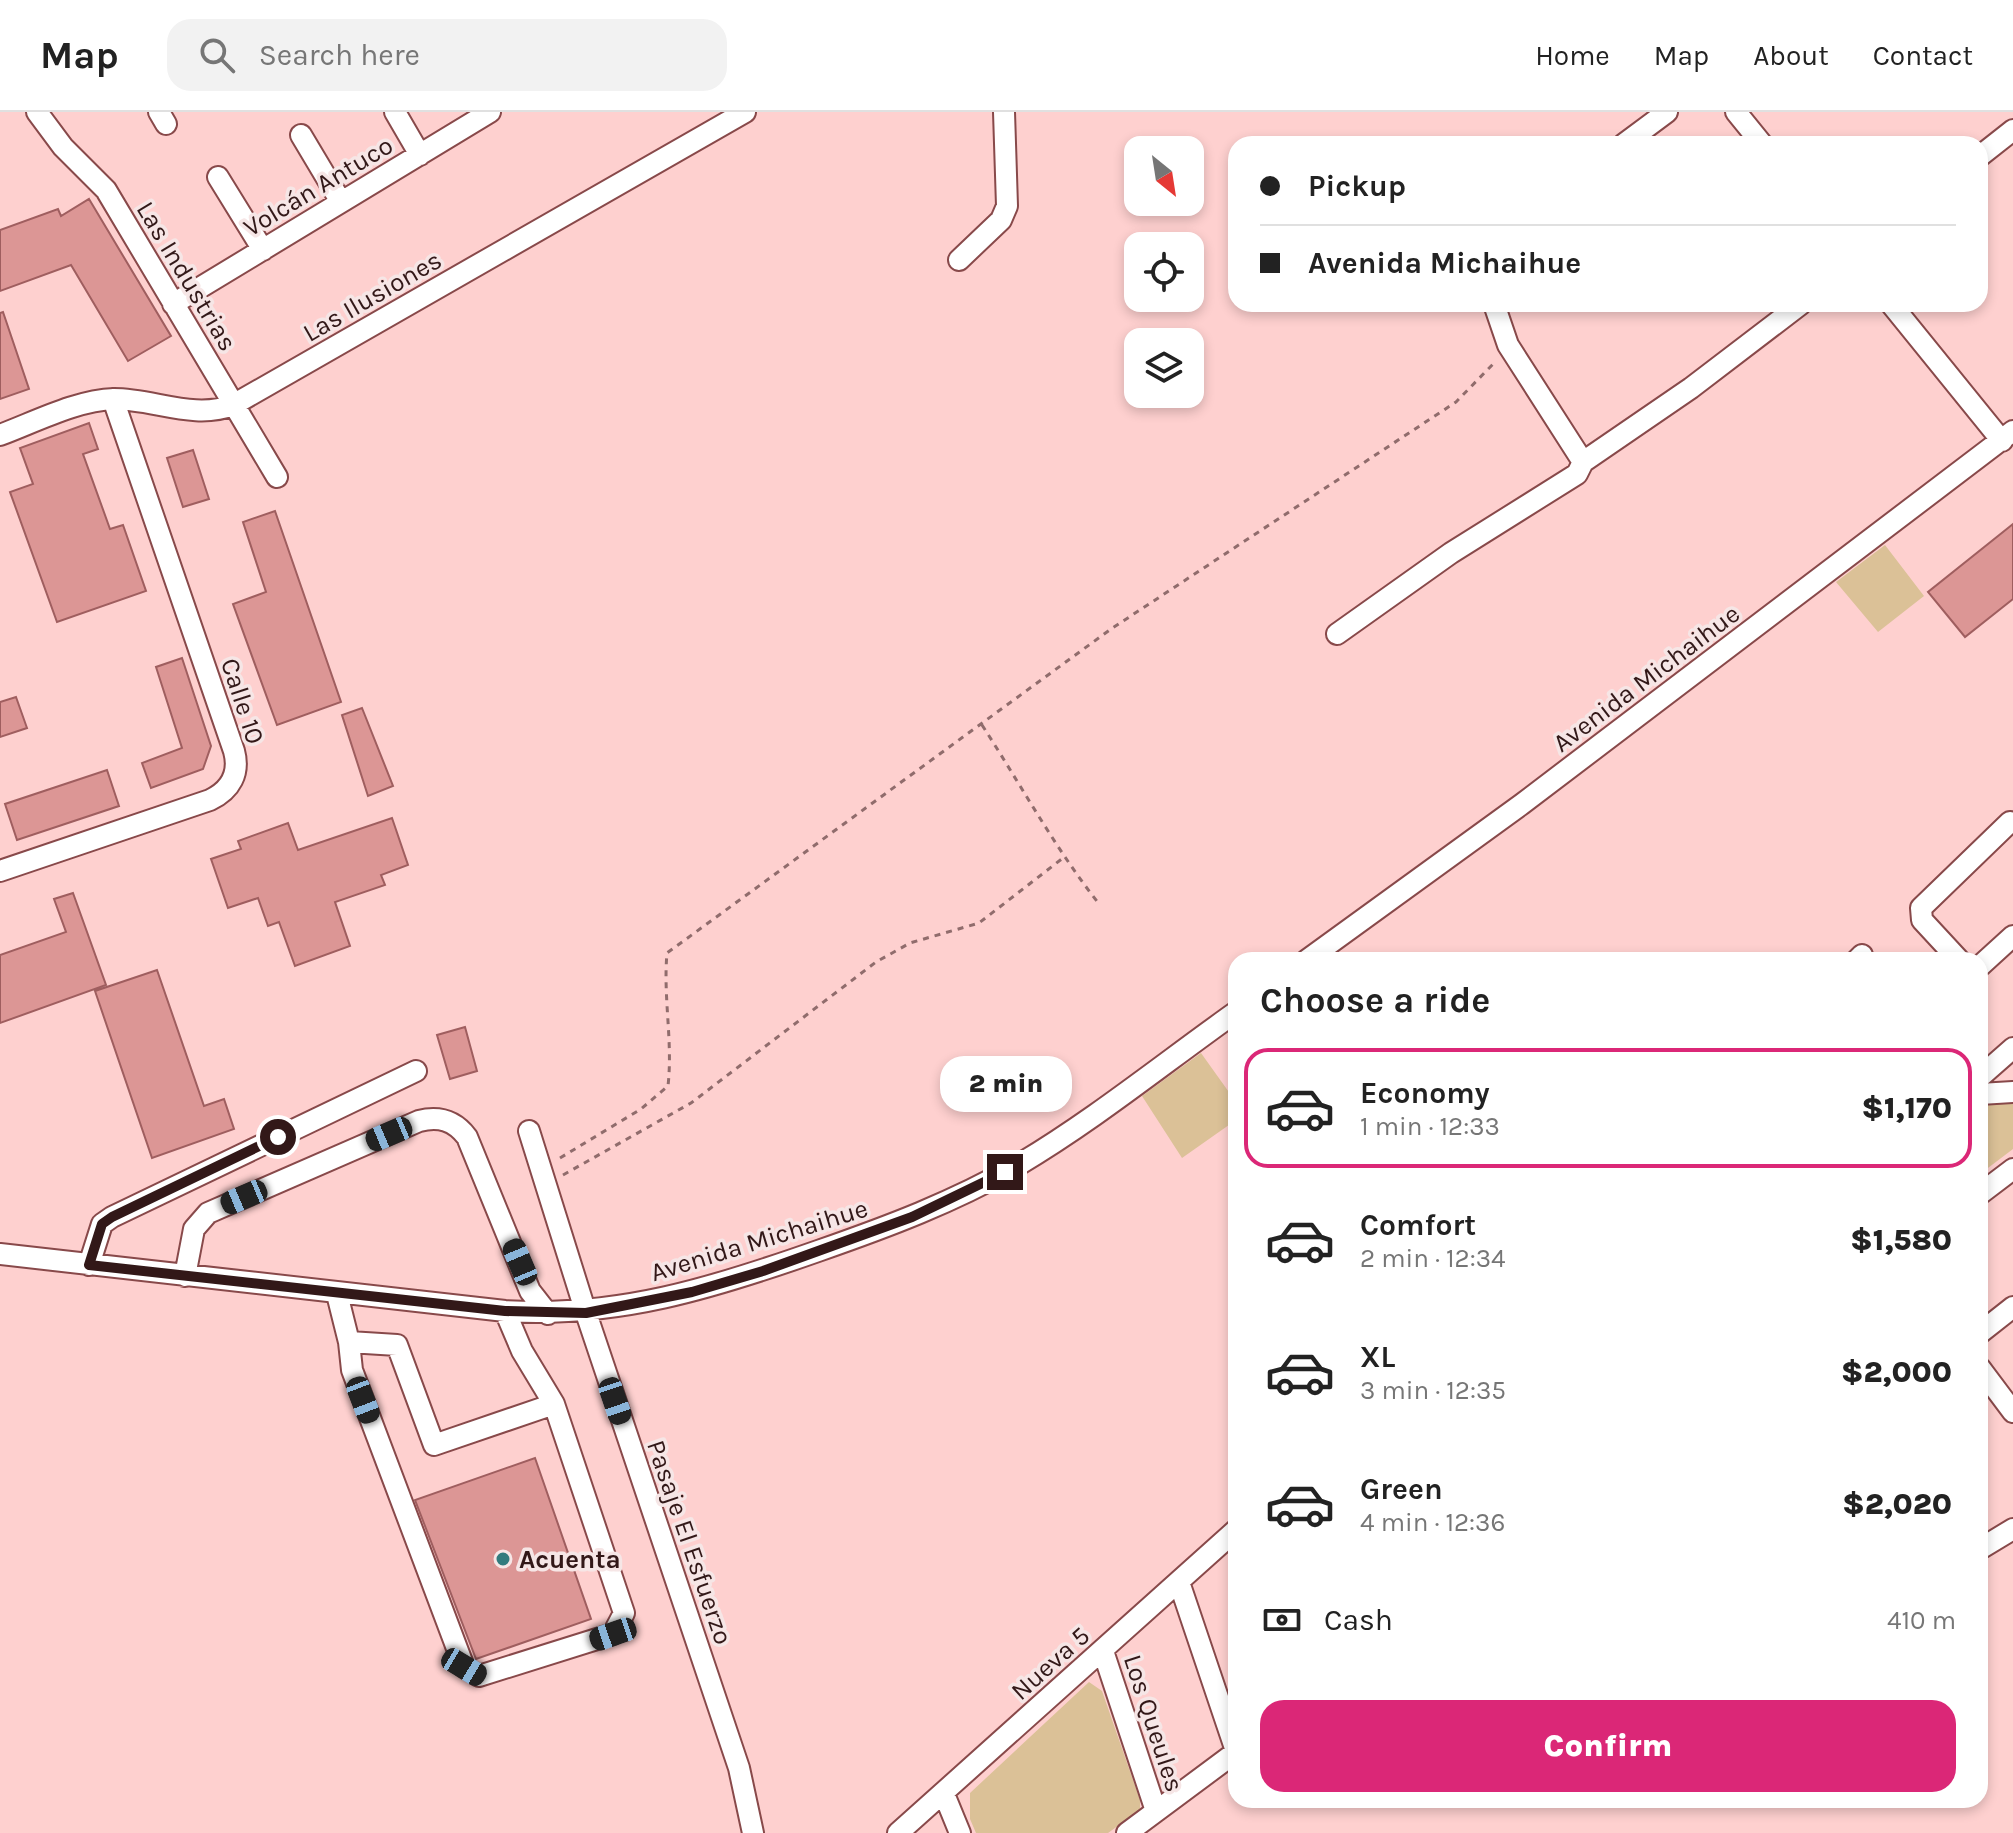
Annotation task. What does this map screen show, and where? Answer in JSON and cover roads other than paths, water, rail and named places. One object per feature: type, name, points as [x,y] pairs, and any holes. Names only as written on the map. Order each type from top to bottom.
[{"type":"street","name":"Las Industrias","points":[[37,112],[69,154],[106,190],[277,477]]},
{"type":"street","points":[[395,112],[420,155]]},
{"type":"street","name":"Volcán Antuco","points":[[173,304],[490,112]]},
{"type":"street","name":"Las Ilusiones","points":[[0,435],[86,405],[113,399],[201,410],[233,405],[745,112]]},
{"type":"street","points":[[959,260],[1001,220],[1007,206],[1004,112]]},
{"type":"street","points":[[1635,136],[1667,112]]},
{"type":"street","points":[[1736,112],[1756,136]]},
{"type":"street","points":[[1988,150],[2013,130]]},
{"type":"street","points":[[301,135],[341,202]]},
{"type":"street","points":[[218,177],[263,250]]},
{"type":"street","points":[[1497,312],[1508,345],[1583,462]]},
{"type":"street","points":[[1337,634],[1451,553],[1577,474],[1583,462],[1691,388],[1791,312]]},
{"type":"street","points":[[1898,312],[2007,436]]},
{"type":"street","name":"Calle 10","points":[[0,871],[210,800],[227,789],[236,771],[234,751],[113,399]]},
{"type":"street","name":"Avenida Michaihue","points":[[1318,952],[1522,804],[2007,436]]},
{"type":"street","points":[[1952,952],[1922,920],[1921,908],[2010,822]]},
{"type":"street","points":[[1988,959],[2013,936]]},
{"type":"street","name":"Avenida Michaihue","points":[[0,1254],[505,1311],[586,1313],[656,1300],[728,1282],[895,1224],[959,1196],[1068,1133],[1228,1018]]},
{"type":"street","points":[[1988,1070],[2013,1048]]},
{"type":"street","points":[[89,1265],[102,1224],[112,1217],[416,1071]]},
{"type":"street","points":[[1988,1094],[2013,1092]]},
{"type":"street","points":[[185,1276],[194,1229],[208,1213],[419,1121],[439,1119],[458,1127],[467,1137],[530,1291],[548,1314]]},
{"type":"street","name":"Pasaje El Esfuerzo","points":[[529,1131],[586,1313],[739,1768],[753,1833]]},
{"type":"street","points":[[1988,1188],[2013,1169]]},
{"type":"street","points":[[337,1294],[349,1342],[352,1370],[464,1667],[479,1676],[613,1634],[624,1613],[554,1404],[522,1351],[505,1311]]},
{"type":"street","points":[[1988,1327],[2013,1307]]},
{"type":"street","points":[[349,1342],[397,1345],[434,1445],[554,1404]]},
{"type":"street","points":[[1988,1379],[2013,1412]]},
{"type":"street","points":[[1988,1542],[2013,1529]]},
{"type":"street","name":"Nueva 5","points":[[898,1833],[1228,1537]]},
{"type":"street","points":[[1179,1582],[1228,1727]]},
{"type":"street","name":"Los Queules","points":[[1103,1651],[1156,1811]]},
{"type":"street","points":[[1127,1833],[1228,1757]]},
{"type":"street","points":[[944,1794],[960,1833]]},
{"type":"place","name":"Acuenta","points":[[503,1559]]}]
